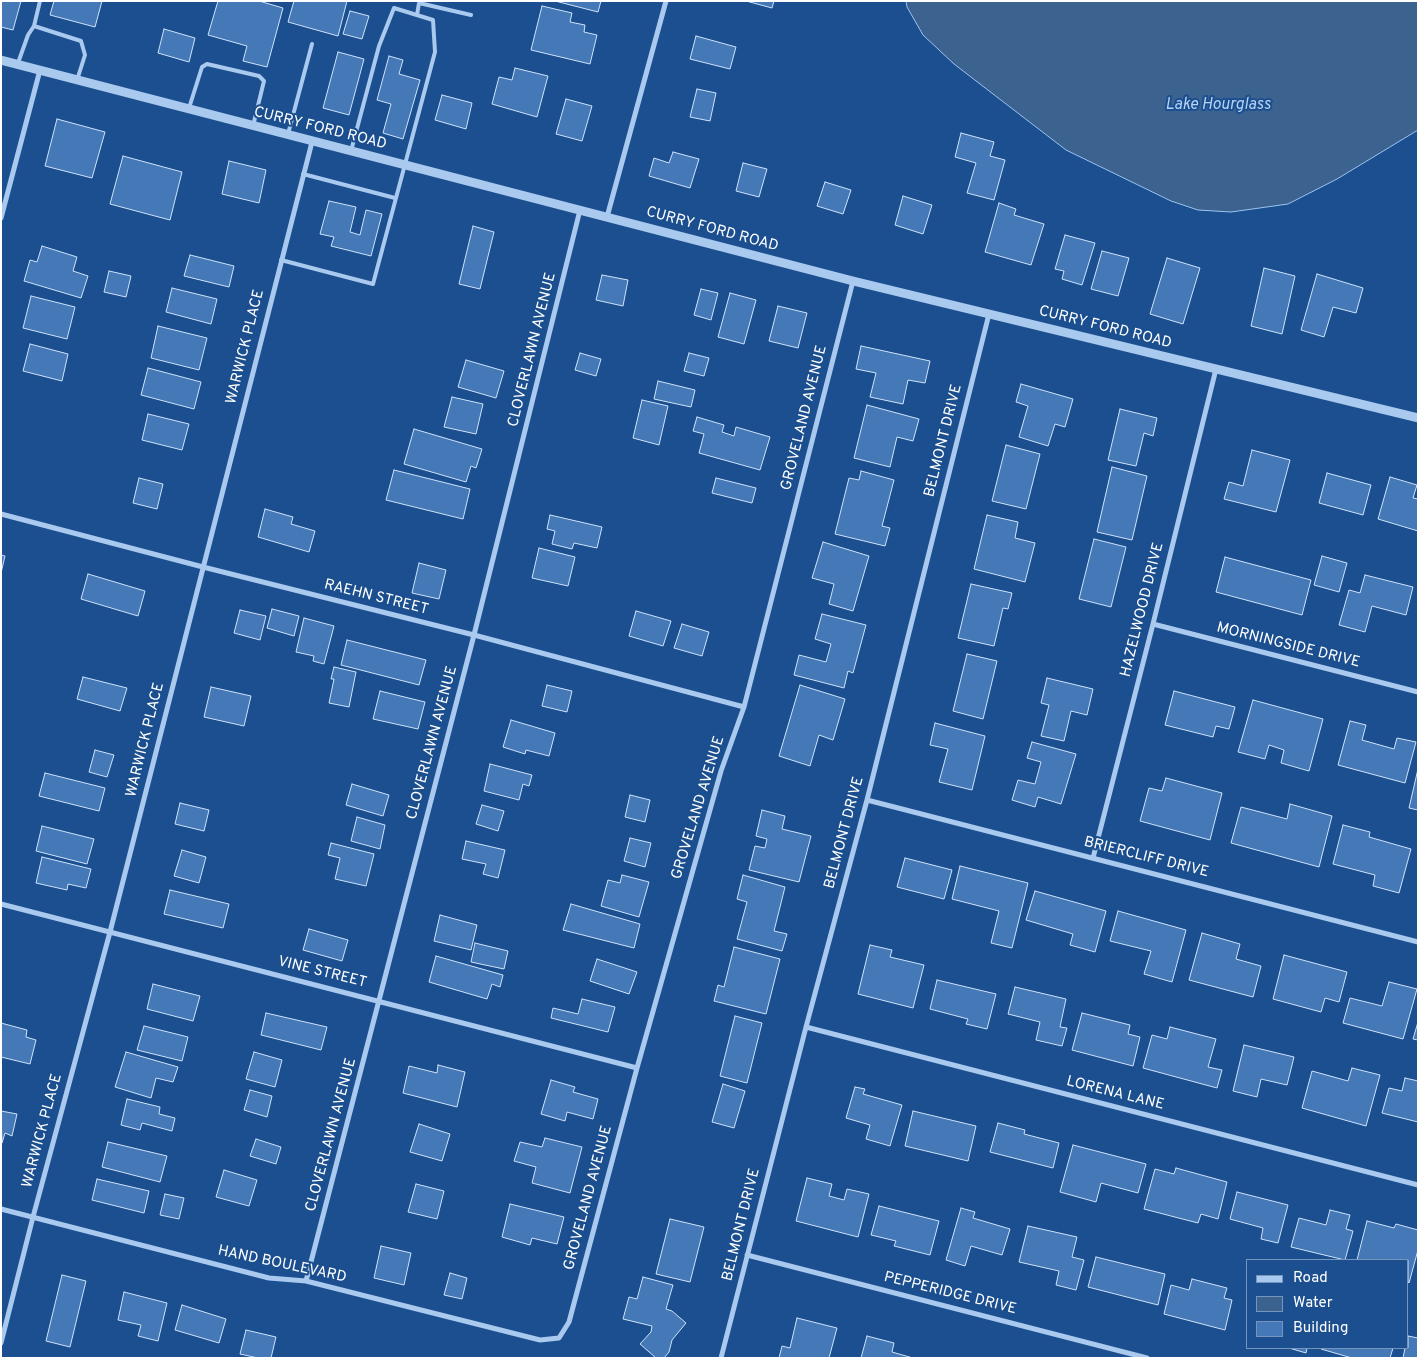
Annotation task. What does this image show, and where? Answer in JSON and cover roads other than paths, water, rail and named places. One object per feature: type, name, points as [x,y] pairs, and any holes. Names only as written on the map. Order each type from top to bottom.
[{"type":"street","points":[[607,217],[666,1]]},
{"type":"street","name":"CURRY FORD ROAD","points":[[1,60],[853,282],[1418,418]]},
{"type":"street","points":[[1,218],[40,70]]},
{"type":"street","name":"WARWICK PLACE","points":[[1,1343],[110,932],[312,142]]},
{"type":"street","name":"CLOVERLAWN AVENUE","points":[[306,1281],[474,635],[580,210]]},
{"type":"street","name":"GROVELAND AVENUE","points":[[559,1338],[569,1322],[637,1068],[721,771],[744,707],[853,282]]},
{"type":"street","name":"BELMONT DRIVE","points":[[721,1358],[806,1027],[867,800],[989,314]]},
{"type":"street","name":"HAZELWOOD DRIVE","points":[[1093,858],[1216,369]]},
{"type":"street","name":"RAEHN STREET","points":[[1,514],[474,635],[744,707]]},
{"type":"street","name":"MORNINGSIDE DRIVE","points":[[1153,624],[1418,692]]},
{"type":"street","name":"BRIERCLIFF DRIVE","points":[[867,800],[1418,942]]},
{"type":"street","name":"VINE STREET","points":[[1,904],[637,1068]]},
{"type":"street","name":"LORENA LANE","points":[[806,1027],[1418,1185]]},
{"type":"street","name":"HAND BOULEVARD","points":[[1,1209],[269,1278],[306,1281],[540,1340],[559,1338]]},
{"type":"street","name":"PEPPERIDGE DRIVE","points":[[747,1255],[1147,1358]]},
{"type":"lane","points":[[17,64],[28,35],[34,26],[40,1]]},
{"type":"lane","points":[[417,16],[419,3],[471,15]]},
{"type":"lane","points":[[281,260],[373,284],[435,52],[433,20],[394,8],[379,46],[351,151]]},
{"type":"lane","points":[[34,26],[81,41],[84,55],[77,80]]},
{"type":"lane","points":[[288,134],[312,44]]},
{"type":"lane","points":[[188,109],[202,67],[207,64],[259,76],[264,81],[253,126]]},
{"type":"lane","points":[[304,174],[395,198]]},
{"type":"water","name":"Lake Hourglass","points":[[906,1],[1418,1],[1418,130],[1337,179],[1288,204],[1231,212],[1198,210],[1171,201],[1066,150],[954,64],[923,35],[907,7]]}]
